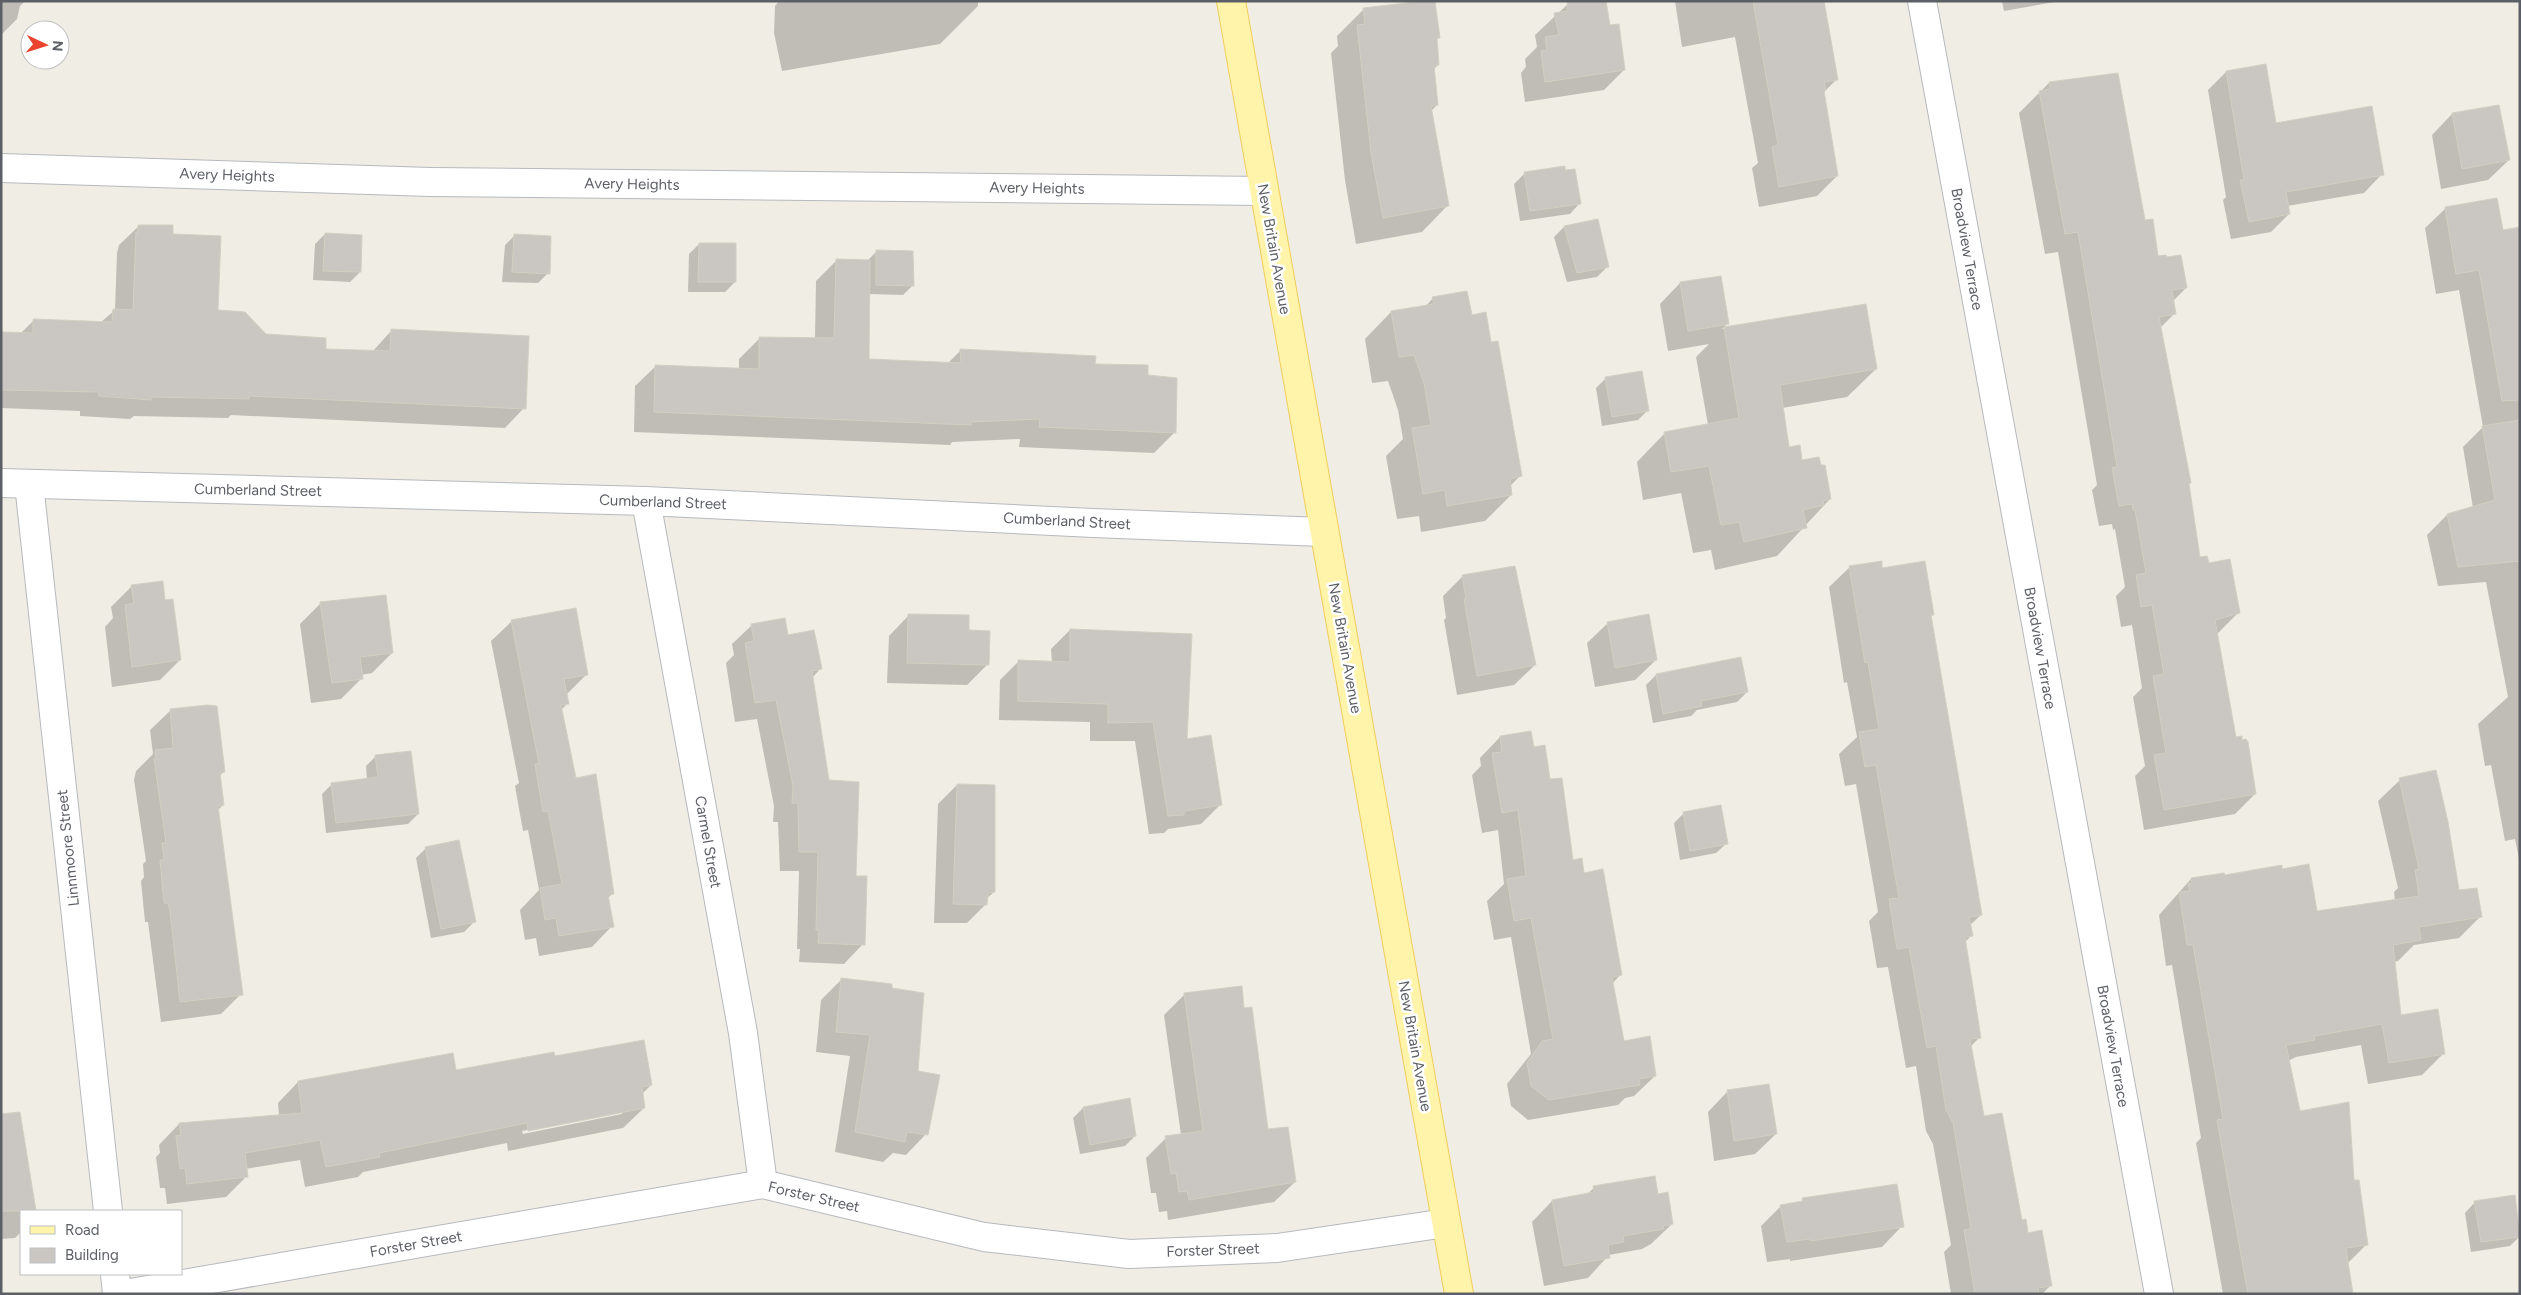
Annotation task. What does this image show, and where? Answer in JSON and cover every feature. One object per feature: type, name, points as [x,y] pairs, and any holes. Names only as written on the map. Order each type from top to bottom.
[{"type":"main road","name":"New Britain Avenue","points":[[1231,1],[1459,1294]]},
{"type":"street","name":"Broadview Terrace","points":[[1922,1],[2159,1294]]},
{"type":"street","name":"Avery Heights","points":[[1,168],[430,182],[1263,191]]},
{"type":"street","name":"Cumberland Street","points":[[1,483],[646,501],[1324,532]]},
{"type":"street","name":"Linnmoore Street","points":[[29,484],[108,1210]]},
{"type":"street","name":"Carmel Street","points":[[646,501],[743,1033],[762,1184]]},
{"type":"street","name":"Forster Street","points":[[125,1294],[762,1184],[984,1237],[1129,1254],[1277,1248],[1446,1224]]},
{"type":"street","points":[[114,1275],[117,1294]]},
{"type":"building","points":[[1435,1],[1440,38],[1437,38],[1439,65],[1434,66],[1438,105],[1431,106],[1449,206],[1383,218],[1371,153],[1357,25],[1365,24],[1363,8]]},
{"type":"building","points":[[1567,1],[1606,1],[1610,25],[1619,24],[1625,70],[1545,82],[1541,51],[1547,50],[1545,37],[1559,35],[1554,13],[1568,11]]},
{"type":"building","points":[[1753,1],[1824,1],[1838,80],[1824,82],[1826,90],[1824,91],[1838,176],[1779,187],[1772,147],[1778,145]]},
{"type":"building","points":[[2266,64],[2276,123],[2372,106],[2384,175],[2286,192],[2290,214],[2249,222],[2240,180],[2244,180],[2226,71]]},
{"type":"building","points":[[2118,73],[2145,220],[2153,219],[2158,256],[2181,255],[2187,288],[2172,290],[2176,314],[2159,317],[2191,483],[2189,484],[2200,557],[2207,556],[2209,563],[2230,559],[2240,613],[2215,620],[2236,737],[2242,736],[2242,740],[2246,739],[2248,742],[2256,794],[2164,810],[2154,755],[2166,753],[2153,676],[2164,674],[2152,605],[2141,607],[2136,575],[2146,573],[2135,510],[2133,510],[2132,504],[2119,506],[2112,468],[2117,467],[2078,232],[2065,234],[2039,91],[2050,89],[2049,82]]},
{"type":"building","points":[[2499,105],[2510,160],[2462,169],[2452,113]]},
{"type":"building","points":[[1565,166],[1565,170],[1575,169],[1581,204],[1530,211],[1524,172]]},
{"type":"building","points":[[2497,198],[2503,230],[2520,227],[2520,400],[2502,401],[2479,270],[2456,274],[2445,207]]},
{"type":"building","points":[[1598,219],[1609,267],[1577,273],[1564,226]]},
{"type":"building","points":[[138,225],[173,225],[173,234],[221,236],[218,310],[245,312],[266,334],[326,338],[326,349],[390,351],[391,329],[529,336],[526,409],[249,396],[249,399],[151,397],[151,400],[99,396],[99,392],[1,390],[2,332],[33,333],[33,319],[112,322],[113,309],[133,310],[136,232],[138,232]]},
{"type":"building","points":[[325,233],[362,235],[361,272],[323,271]]},
{"type":"building","points":[[514,234],[551,236],[550,274],[512,272]]},
{"type":"building","points":[[699,243],[736,243],[736,282],[698,282]]},
{"type":"building","points":[[876,250],[913,251],[914,286],[876,285]]},
{"type":"building","points":[[836,259],[870,260],[869,359],[961,363],[960,349],[1096,356],[1095,364],[1148,365],[1148,375],[1177,378],[1176,433],[1039,427],[1040,419],[971,422],[971,425],[654,412],[655,365],[759,369],[759,337],[834,338]]},
{"type":"building","points":[[1721,276],[1729,324],[1688,331],[1680,282]]},
{"type":"building","points":[[1467,291],[1472,315],[1486,312],[1491,342],[1498,341],[1522,476],[1510,479],[1512,495],[1447,506],[1445,490],[1423,494],[1412,428],[1431,425],[1424,383],[1414,355],[1399,357],[1391,311],[1434,304],[1432,297]]},
{"type":"building","points":[[1866,304],[1877,369],[1780,385],[1789,447],[1800,445],[1802,460],[1819,457],[1821,465],[1825,465],[1831,499],[1823,501],[1824,505],[1803,510],[1807,528],[1744,542],[1739,522],[1721,525],[1709,466],[1671,472],[1664,432],[1739,418],[1724,327]]},
{"type":"building","points":[[1642,371],[1649,411],[1612,417],[1605,377]]},
{"type":"building","points":[[2520,420],[2520,561],[2458,567],[2447,514],[2495,500],[2482,426]]},
{"type":"building","points":[[1882,561],[1882,568],[1925,561],[1934,615],[1931,615],[1982,915],[1969,917],[1973,936],[1965,937],[1981,1038],[1970,1039],[1984,1116],[2002,1113],[2022,1220],[2026,1219],[2028,1233],[2042,1230],[2052,1286],[2038,1288],[2039,1294],[1975,1294],[1964,1230],[1971,1229],[1953,1123],[1946,1110],[1936,1046],[1927,1048],[1909,947],[1897,949],[1889,899],[1899,898],[1876,765],[1865,767],[1859,732],[1879,729],[1868,662],[1865,663],[1849,566]]},
{"type":"building","points":[[1515,566],[1536,665],[1477,676],[1464,599],[1466,598],[1462,575]]},
{"type":"building","points":[[163,581],[165,600],[173,599],[181,660],[132,667],[125,605],[134,603],[131,585]]},
{"type":"building","points":[[386,595],[393,653],[360,657],[363,679],[332,683],[320,602]]},
{"type":"building","points":[[576,608],[588,675],[564,679],[569,704],[561,705],[576,778],[596,774],[614,894],[608,895],[614,927],[559,936],[556,918],[545,920],[540,888],[562,884],[548,811],[543,812],[535,764],[539,764],[511,620]]},
{"type":"building","points":[[908,614],[969,615],[969,630],[990,631],[989,665],[907,663]]},
{"type":"building","points":[[1649,614],[1657,660],[1615,668],[1607,622]]},
{"type":"building","points":[[785,618],[788,635],[814,630],[822,669],[812,671],[829,780],[859,782],[856,876],[867,876],[865,945],[818,943],[819,930],[816,930],[818,852],[799,852],[798,803],[792,803],[793,786],[776,700],[755,703],[745,643],[754,641],[751,624]]},
{"type":"building","points":[[1070,629],[1192,634],[1187,739],[1211,735],[1222,805],[1184,811],[1184,815],[1168,816],[1153,722],[1108,723],[1108,704],[1018,701],[1018,660],[1070,662]]},
{"type":"building","points":[[1741,657],[1748,692],[1701,701],[1702,706],[1663,714],[1656,674]]},
{"type":"building","points":[[207,705],[217,706],[225,772],[220,773],[224,805],[218,806],[243,995],[180,1002],[170,911],[168,903],[164,903],[160,860],[164,860],[162,843],[166,843],[154,759],[156,759],[155,750],[173,748],[170,709]]},
{"type":"building","points":[[1531,731],[1534,747],[1545,745],[1550,779],[1562,778],[1573,860],[1582,858],[1584,873],[1603,869],[1622,975],[1612,977],[1624,1041],[1650,1036],[1656,1076],[1639,1079],[1640,1085],[1549,1100],[1531,1086],[1527,1063],[1542,1041],[1553,1039],[1531,918],[1514,921],[1507,879],[1526,876],[1518,810],[1502,813],[1492,753],[1502,752],[1500,736]]},
{"type":"building","points":[[411,751],[419,814],[336,823],[331,783],[378,777],[375,755]]},
{"type":"building","points":[[2436,770],[2448,822],[2459,890],[2477,888],[2482,917],[2419,927],[2421,940],[2393,945],[2401,1015],[2438,1009],[2445,1054],[2389,1063],[2382,1024],[2314,1036],[2315,1040],[2286,1045],[2300,1111],[2349,1102],[2354,1180],[2359,1180],[2368,1245],[2346,1248],[2353,1294],[2248,1294],[2217,1120],[2223,1119],[2193,945],[2187,945],[2179,892],[2190,891],[2188,884],[2192,883],[2191,878],[2224,873],[2225,875],[2282,865],[2282,869],[2309,864],[2317,911],[2419,896],[2415,870],[2419,869],[2399,778]]},
{"type":"building","points":[[957,784],[995,785],[995,892],[988,893],[987,905],[953,904]]},
{"type":"building","points":[[1721,805],[1728,844],[1690,851],[1683,812]]},
{"type":"building","points":[[459,840],[476,922],[441,929],[425,847]]},
{"type":"building","points":[[841,978],[892,984],[892,988],[924,993],[918,1071],[940,1075],[928,1135],[907,1132],[905,1142],[855,1132],[870,1035],[836,1032]]},
{"type":"building","points":[[1242,986],[1244,1008],[1252,1007],[1268,1129],[1288,1127],[1296,1182],[1189,1200],[1187,1191],[1179,1192],[1176,1173],[1171,1174],[1165,1136],[1203,1131],[1184,993]]},
{"type":"building","points":[[644,1040],[652,1085],[642,1087],[645,1108],[528,1131],[527,1123],[379,1153],[380,1157],[326,1167],[320,1140],[245,1153],[248,1177],[187,1184],[185,1168],[180,1169],[176,1136],[181,1135],[179,1123],[302,1113],[298,1081],[453,1053],[456,1070],[554,1052],[555,1056]]},
{"type":"building","points":[[1769,1084],[1777,1134],[1734,1141],[1727,1090]]},
{"type":"building","points":[[1130,1098],[1136,1136],[1090,1145],[1083,1107]]},
{"type":"building","points":[[20,1112],[36,1210],[1,1211],[1,1114]]},
{"type":"building","points":[[1655,1176],[1658,1194],[1668,1192],[1673,1224],[1663,1226],[1664,1229],[1623,1236],[1624,1242],[1608,1245],[1610,1258],[1564,1266],[1552,1200],[1594,1192],[1593,1186]]},
{"type":"building","points":[[1897,1184],[1904,1227],[1810,1241],[1810,1239],[1787,1242],[1780,1205],[1803,1201],[1802,1198]]},
{"type":"building","points":[[2515,1195],[2520,1237],[2481,1242],[2474,1201]]}]
